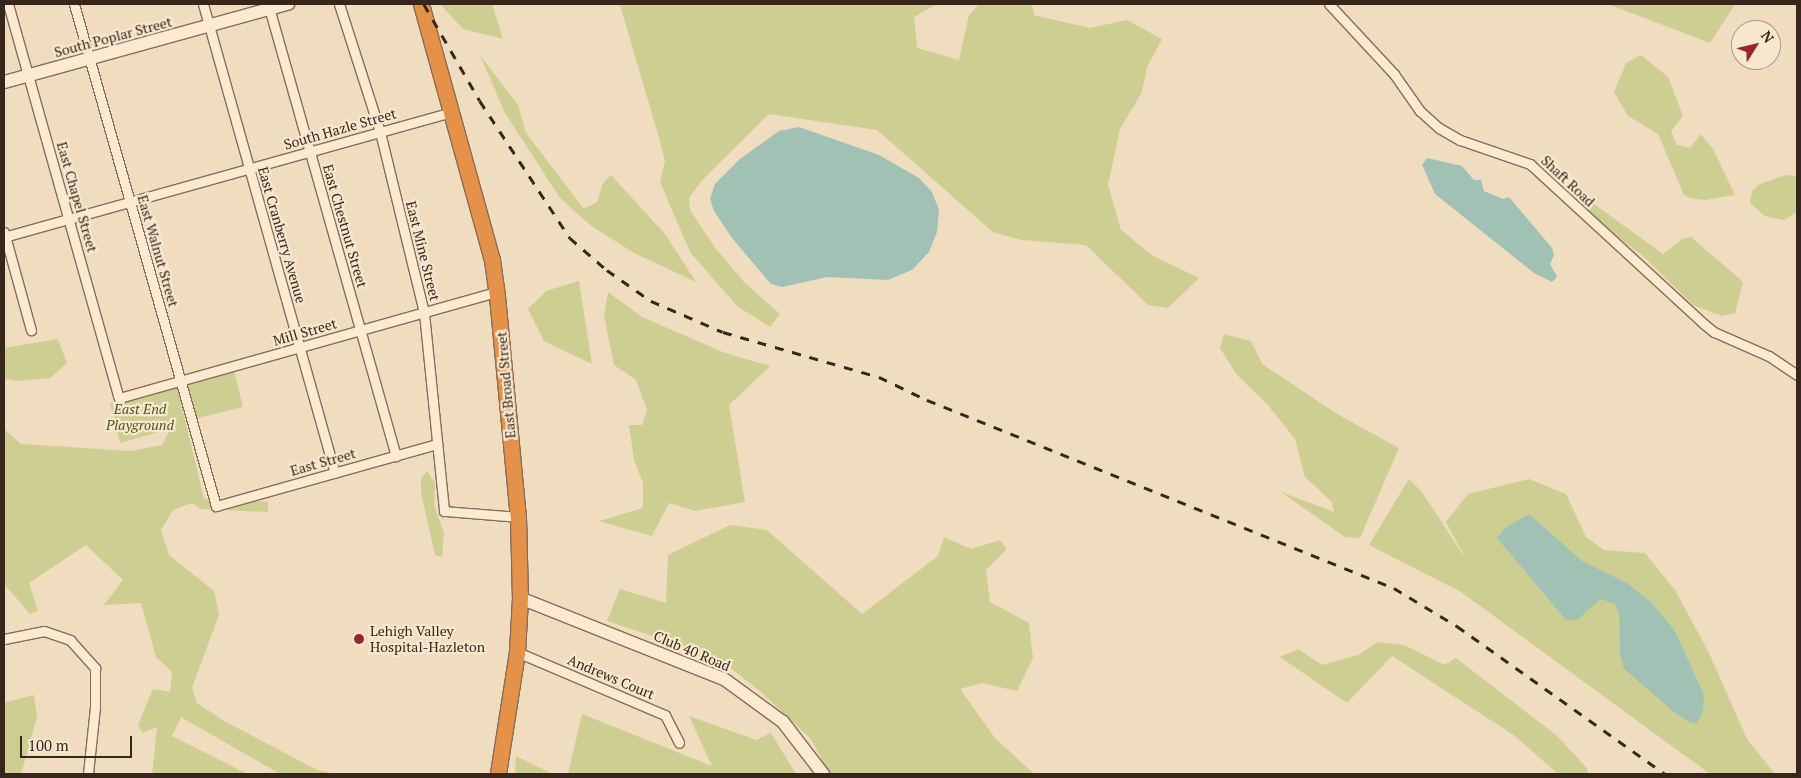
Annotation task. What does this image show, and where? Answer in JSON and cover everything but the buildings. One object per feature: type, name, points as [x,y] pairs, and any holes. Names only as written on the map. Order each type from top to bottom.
[{"type":"highway","name":"East Broad Street","points":[[421,4],[492,260],[497,292],[518,516],[520,598],[517,652],[498,774]]},
{"type":"street","name":"East Chapel Street","points":[[8,4],[119,398]]},
{"type":"street","name":"East Walnut Street","points":[[74,4],[216,506]]},
{"type":"street","name":"East Cranberry Avenue","points":[[203,4],[335,473]]},
{"type":"street","name":"South Poplar Street","points":[[4,82],[209,26],[269,6],[288,4]]},
{"type":"street","name":"East Mine Street","points":[[339,4],[380,132],[424,313],[444,511],[518,516]]},
{"type":"street","name":"Shaft Road","points":[[1329,4],[1390,69],[1420,111],[1439,128],[1460,140],[1530,164],[1714,332],[1769,356],[1797,375]]},
{"type":"street","name":"East Chestnut Street","points":[[269,6],[396,456]]},
{"type":"street","name":"South Hazle Street","points":[[4,236],[452,112]]},
{"type":"street","points":[[4,236],[31,330]]},
{"type":"street","name":"Mill Street","points":[[119,398],[497,292]]},
{"type":"street","name":"East Street","points":[[216,506],[437,444]]},
{"type":"street","name":"Club 40 Road","points":[[520,598],[724,679],[783,722],[823,774]]},
{"type":"street","points":[[4,639],[44,631],[70,640],[95,668],[96,707],[88,774]]},
{"type":"street","name":"Andrews Court","points":[[517,652],[665,715],[679,743]]},
{"type":"green space","points":[[440,4],[492,4],[503,39],[463,29]]},
{"type":"green space","points":[[937,4],[914,17],[917,48],[959,60],[969,15],[979,4],[1032,4],[1034,15],[1090,28],[1127,20],[1162,39],[1147,67],[1142,92],[1120,129],[1108,185],[1121,230],[1153,256],[1199,278],[1168,308],[1148,305],[1086,245],[1022,240],[993,232],[877,130],[769,114],[703,179],[689,198],[690,210],[716,249],[744,282],[780,314],[770,327],[737,306],[690,252],[660,182],[665,161],[620,5]]},
{"type":"green space","points":[[1608,4],[1733,4],[1734,6],[1710,43]]},
{"type":"green space","points":[[480,55],[518,105],[526,133],[584,209],[597,202],[603,183],[611,175],[665,234],[696,282],[634,253],[590,225],[560,198],[505,113]]},
{"type":"green space","points":[[1641,55],[1668,77],[1683,116],[1671,131],[1677,145],[1690,148],[1701,134],[1713,149],[1735,195],[1705,200],[1689,198],[1684,195],[1658,134],[1628,116],[1614,92],[1626,63]]},
{"type":"green space","points":[[1785,175],[1797,176],[1797,212],[1784,220],[1765,216],[1750,203],[1752,192],[1758,185]]},
{"type":"green space","points":[[1572,188],[1663,254],[1682,239],[1691,237],[1743,282],[1735,313],[1722,316],[1693,305],[1642,255],[1592,218],[1570,195]]},
{"type":"green space","points":[[579,281],[592,364],[544,341],[528,309],[546,291]]},
{"type":"green space","points":[[608,292],[642,317],[725,353],[770,366],[729,405],[745,502],[695,511],[669,503],[652,536],[599,521],[643,508],[643,483],[634,460],[629,425],[642,425],[647,410],[636,380],[614,365],[604,315]]},
{"type":"green space","points":[[1224,334],[1251,341],[1262,364],[1337,414],[1399,448],[1360,538],[1345,537],[1281,492],[1334,512],[1332,502],[1305,477],[1295,439],[1267,404],[1237,375],[1220,348]]},
{"type":"green space","points":[[58,339],[67,363],[50,378],[18,381],[4,379],[4,348]]},
{"type":"green space","name":"East End Playground","points":[[234,371],[243,407],[194,419],[185,383]]},
{"type":"green space","points":[[177,386],[204,499],[268,502],[268,512],[201,509],[192,503],[173,510],[161,530],[169,555],[214,591],[219,615],[192,688],[197,703],[224,721],[317,770],[334,774],[280,774],[181,717],[172,736],[247,774],[152,774],[157,727],[142,733],[138,725],[153,689],[170,692],[172,672],[156,657],[141,603],[104,605],[123,580],[86,545],[29,583],[38,611],[30,614],[4,584],[4,429],[21,444],[131,451],[162,445],[170,429],[120,443],[110,403]]},
{"type":"green space","points":[[427,471],[435,483],[434,505],[444,533],[442,557],[435,555],[421,493],[421,479]]},
{"type":"green space","points":[[1409,479],[1422,492],[1467,561],[1446,522],[1468,494],[1529,479],[1566,494],[1586,537],[1604,550],[1645,553],[1675,590],[1709,653],[1747,739],[1775,774],[1710,774],[1461,592],[1369,545]]},
{"type":"green space","points":[[730,525],[767,530],[862,614],[938,556],[944,537],[971,549],[1000,540],[1007,549],[986,570],[990,602],[1029,623],[1033,658],[1017,691],[982,683],[960,689],[995,738],[1034,774],[829,774],[811,739],[761,692],[718,658],[607,621],[620,589],[666,603],[668,555]]},
{"type":"green space","points":[[1378,642],[1404,645],[1445,665],[1456,658],[1557,736],[1586,767],[1589,774],[1558,774],[1515,736],[1392,656],[1347,703],[1280,657],[1298,649],[1322,665],[1358,655]]},
{"type":"green space","points":[[34,695],[37,717],[21,774],[4,774],[4,703]]},
{"type":"green space","points":[[582,714],[712,766],[689,716],[756,740],[771,733],[796,774],[568,774]]},
{"type":"green space","points":[[516,756],[553,774],[515,774]]},
{"type":"shaded area","points":[[799,127],[879,155],[919,178],[932,192],[939,210],[937,232],[929,252],[912,270],[888,280],[827,277],[782,287],[771,284],[732,238],[714,211],[710,199],[715,184],[740,159],[779,131]]},
{"type":"shaded area","points":[[1427,158],[1462,166],[1474,180],[1481,180],[1484,191],[1503,199],[1509,197],[1552,248],[1554,255],[1550,264],[1557,277],[1552,282],[1534,273],[1435,194],[1422,165]]},
{"type":"shaded area","points":[[1529,514],[1582,561],[1627,583],[1652,603],[1675,631],[1704,695],[1703,712],[1697,723],[1691,723],[1674,712],[1624,669],[1620,654],[1619,614],[1615,604],[1601,599],[1577,620],[1566,620],[1497,538],[1504,529]]},
{"type":"railway","points":[[424,4],[480,101],[570,238],[607,270],[651,301],[723,332],[879,377],[927,400],[1394,588],[1457,626],[1665,774]]},
{"type":"place","name":"Lehigh Valley Hospital-Hazleton","points":[[359,639]]}]
